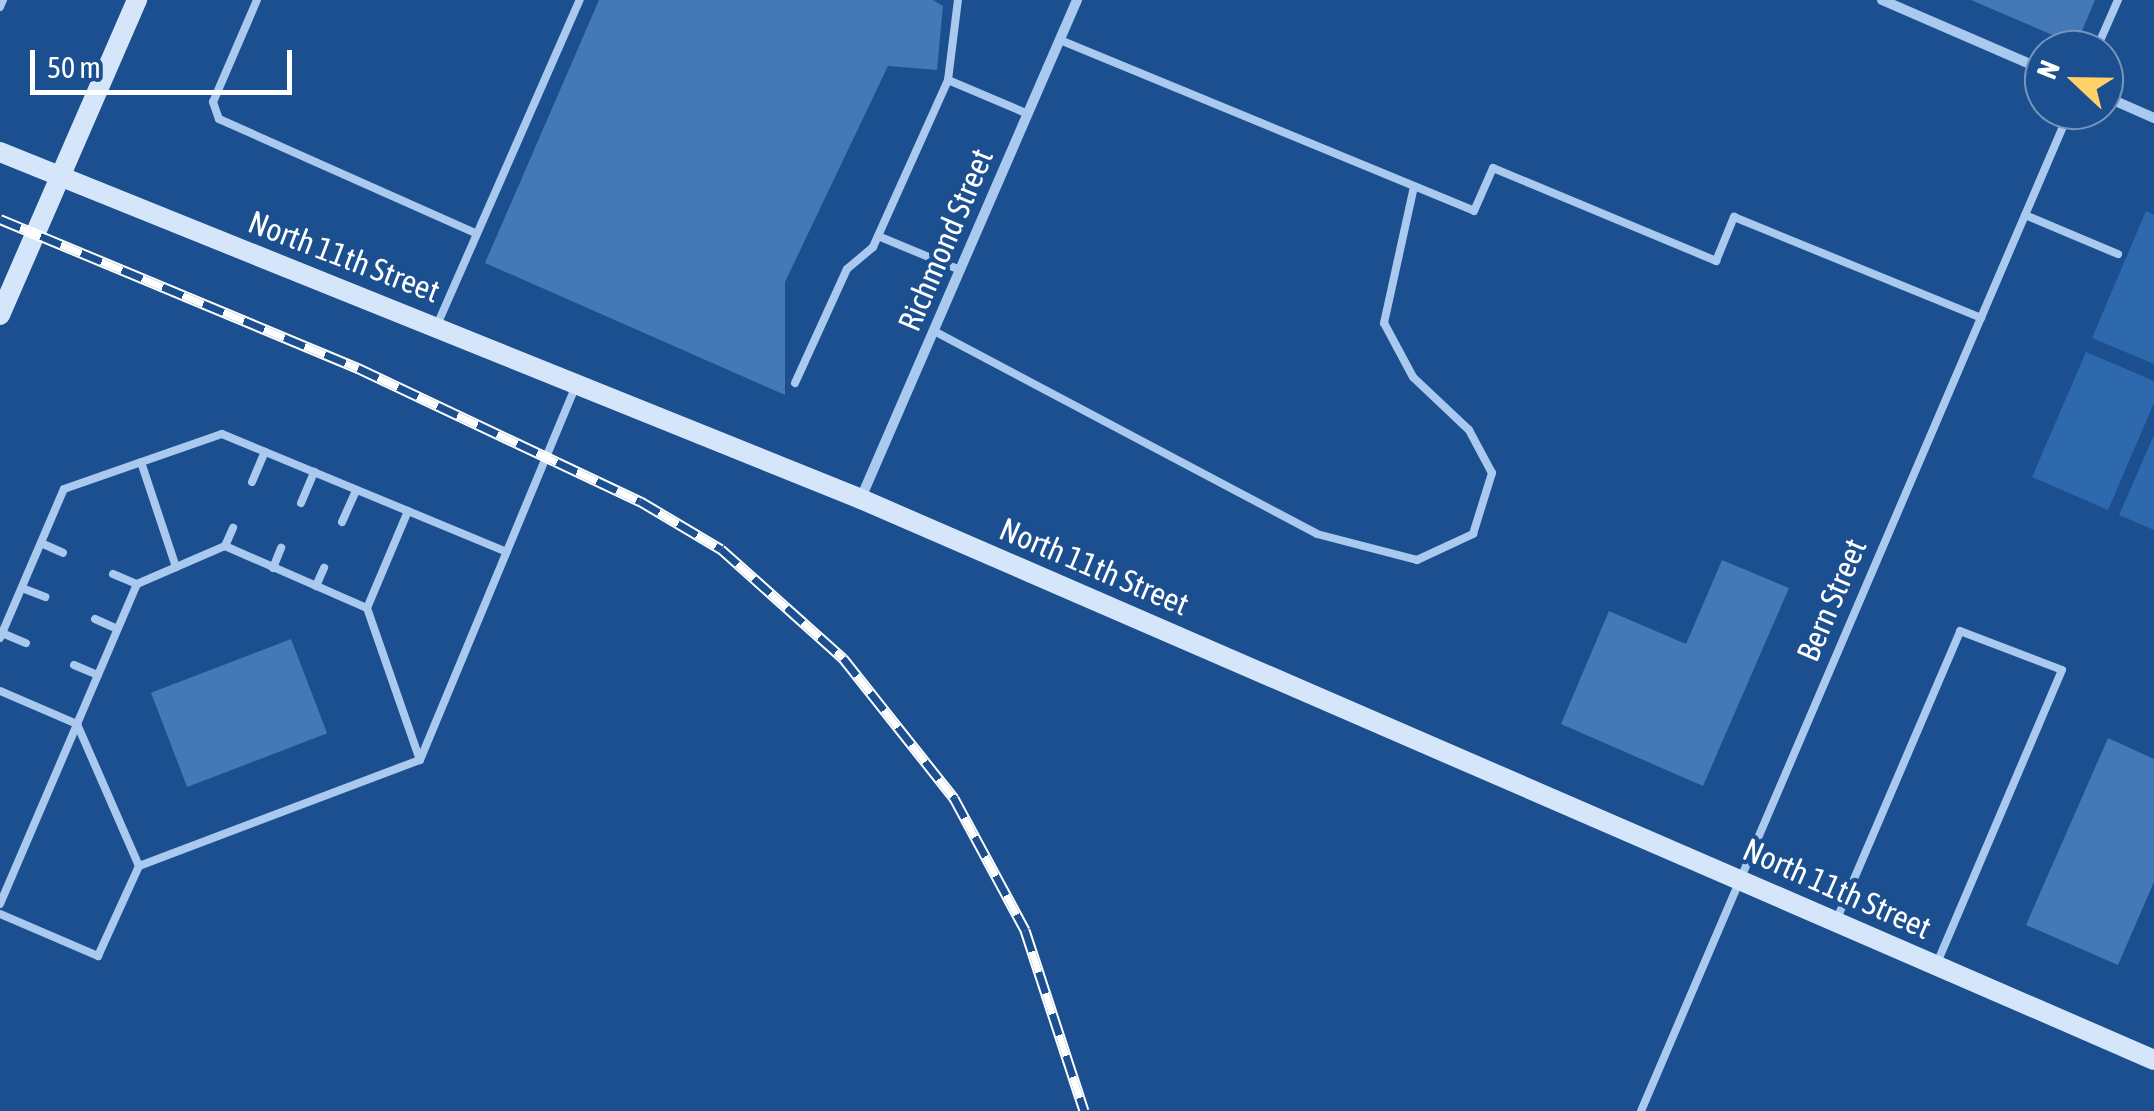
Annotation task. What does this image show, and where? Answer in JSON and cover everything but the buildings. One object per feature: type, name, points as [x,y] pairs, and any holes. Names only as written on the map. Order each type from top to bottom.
[{"type":"street","points":[[0,315],[137,0]]},
{"type":"street","name":"Richmond Street","points":[[861,499],[1077,0]]},
{"type":"street","points":[[1882,0],[2024,61]]},
{"type":"street","points":[[2124,105],[2154,118]]},
{"type":"street","name":"North 11th Street","points":[[0,152],[861,499],[2154,1060]]},
{"type":"lane","points":[[257,0],[214,102],[219,118],[477,234]]},
{"type":"lane","points":[[436,325],[580,0]]},
{"type":"lane","points":[[794,383],[848,270],[878,236],[948,80],[958,0]]},
{"type":"lane","points":[[2105,30],[2118,0]]},
{"type":"lane","points":[[1060,40],[1474,211],[1493,168],[1716,261],[1734,217],[1981,318]]},
{"type":"lane","points":[[948,80],[1028,114]]},
{"type":"lane","name":"Bern Street","points":[[1641,1111],[2061,130]]},
{"type":"lane","points":[[934,331],[1316,534],[1417,560],[1474,534],[1492,473],[1469,430],[1404,365],[1384,323],[1414,186]]},
{"type":"lane","points":[[2025,215],[2118,254]]},
{"type":"lane","points":[[878,236],[960,270]]},
{"type":"lane","points":[[0,914],[98,956],[139,866],[420,760],[576,385]]},
{"type":"lane","points":[[26,643],[1,635],[64,489],[222,434],[507,552]]},
{"type":"lane","points":[[252,482],[265,452]]},
{"type":"lane","points":[[141,462],[176,567]]},
{"type":"lane","points":[[300,503],[314,472]]},
{"type":"lane","points":[[342,522],[356,490]]},
{"type":"lane","points":[[408,511],[366,608],[420,760]]},
{"type":"lane","points":[[0,904],[137,584],[225,546],[233,528]]},
{"type":"lane","points":[[41,543],[64,553]]},
{"type":"lane","points":[[225,546],[366,608]]},
{"type":"lane","points":[[273,568],[281,548]]},
{"type":"lane","points":[[316,586],[324,568]]},
{"type":"lane","points":[[112,574],[137,584]]},
{"type":"lane","points":[[22,588],[45,598]]},
{"type":"lane","points":[[95,619],[118,629]]},
{"type":"lane","points":[[1836,921],[1960,631],[2062,670],[1936,965]]},
{"type":"lane","points":[[74,664],[98,674]]},
{"type":"lane","points":[[0,691],[76,724],[139,866]]},
{"type":"shaded area","points":[[2146,211],[2154,215],[2154,364],[2092,338]]},
{"type":"shaded area","points":[[2086,352],[2154,381],[2154,403],[2108,510],[2032,477]]},
{"type":"shaded area","points":[[2154,435],[2154,530],[2119,515]]},
{"type":"railway","points":[[0,219],[358,368],[640,501],[721,549],[843,658],[954,798],[1025,930],[1084,1111]]}]
